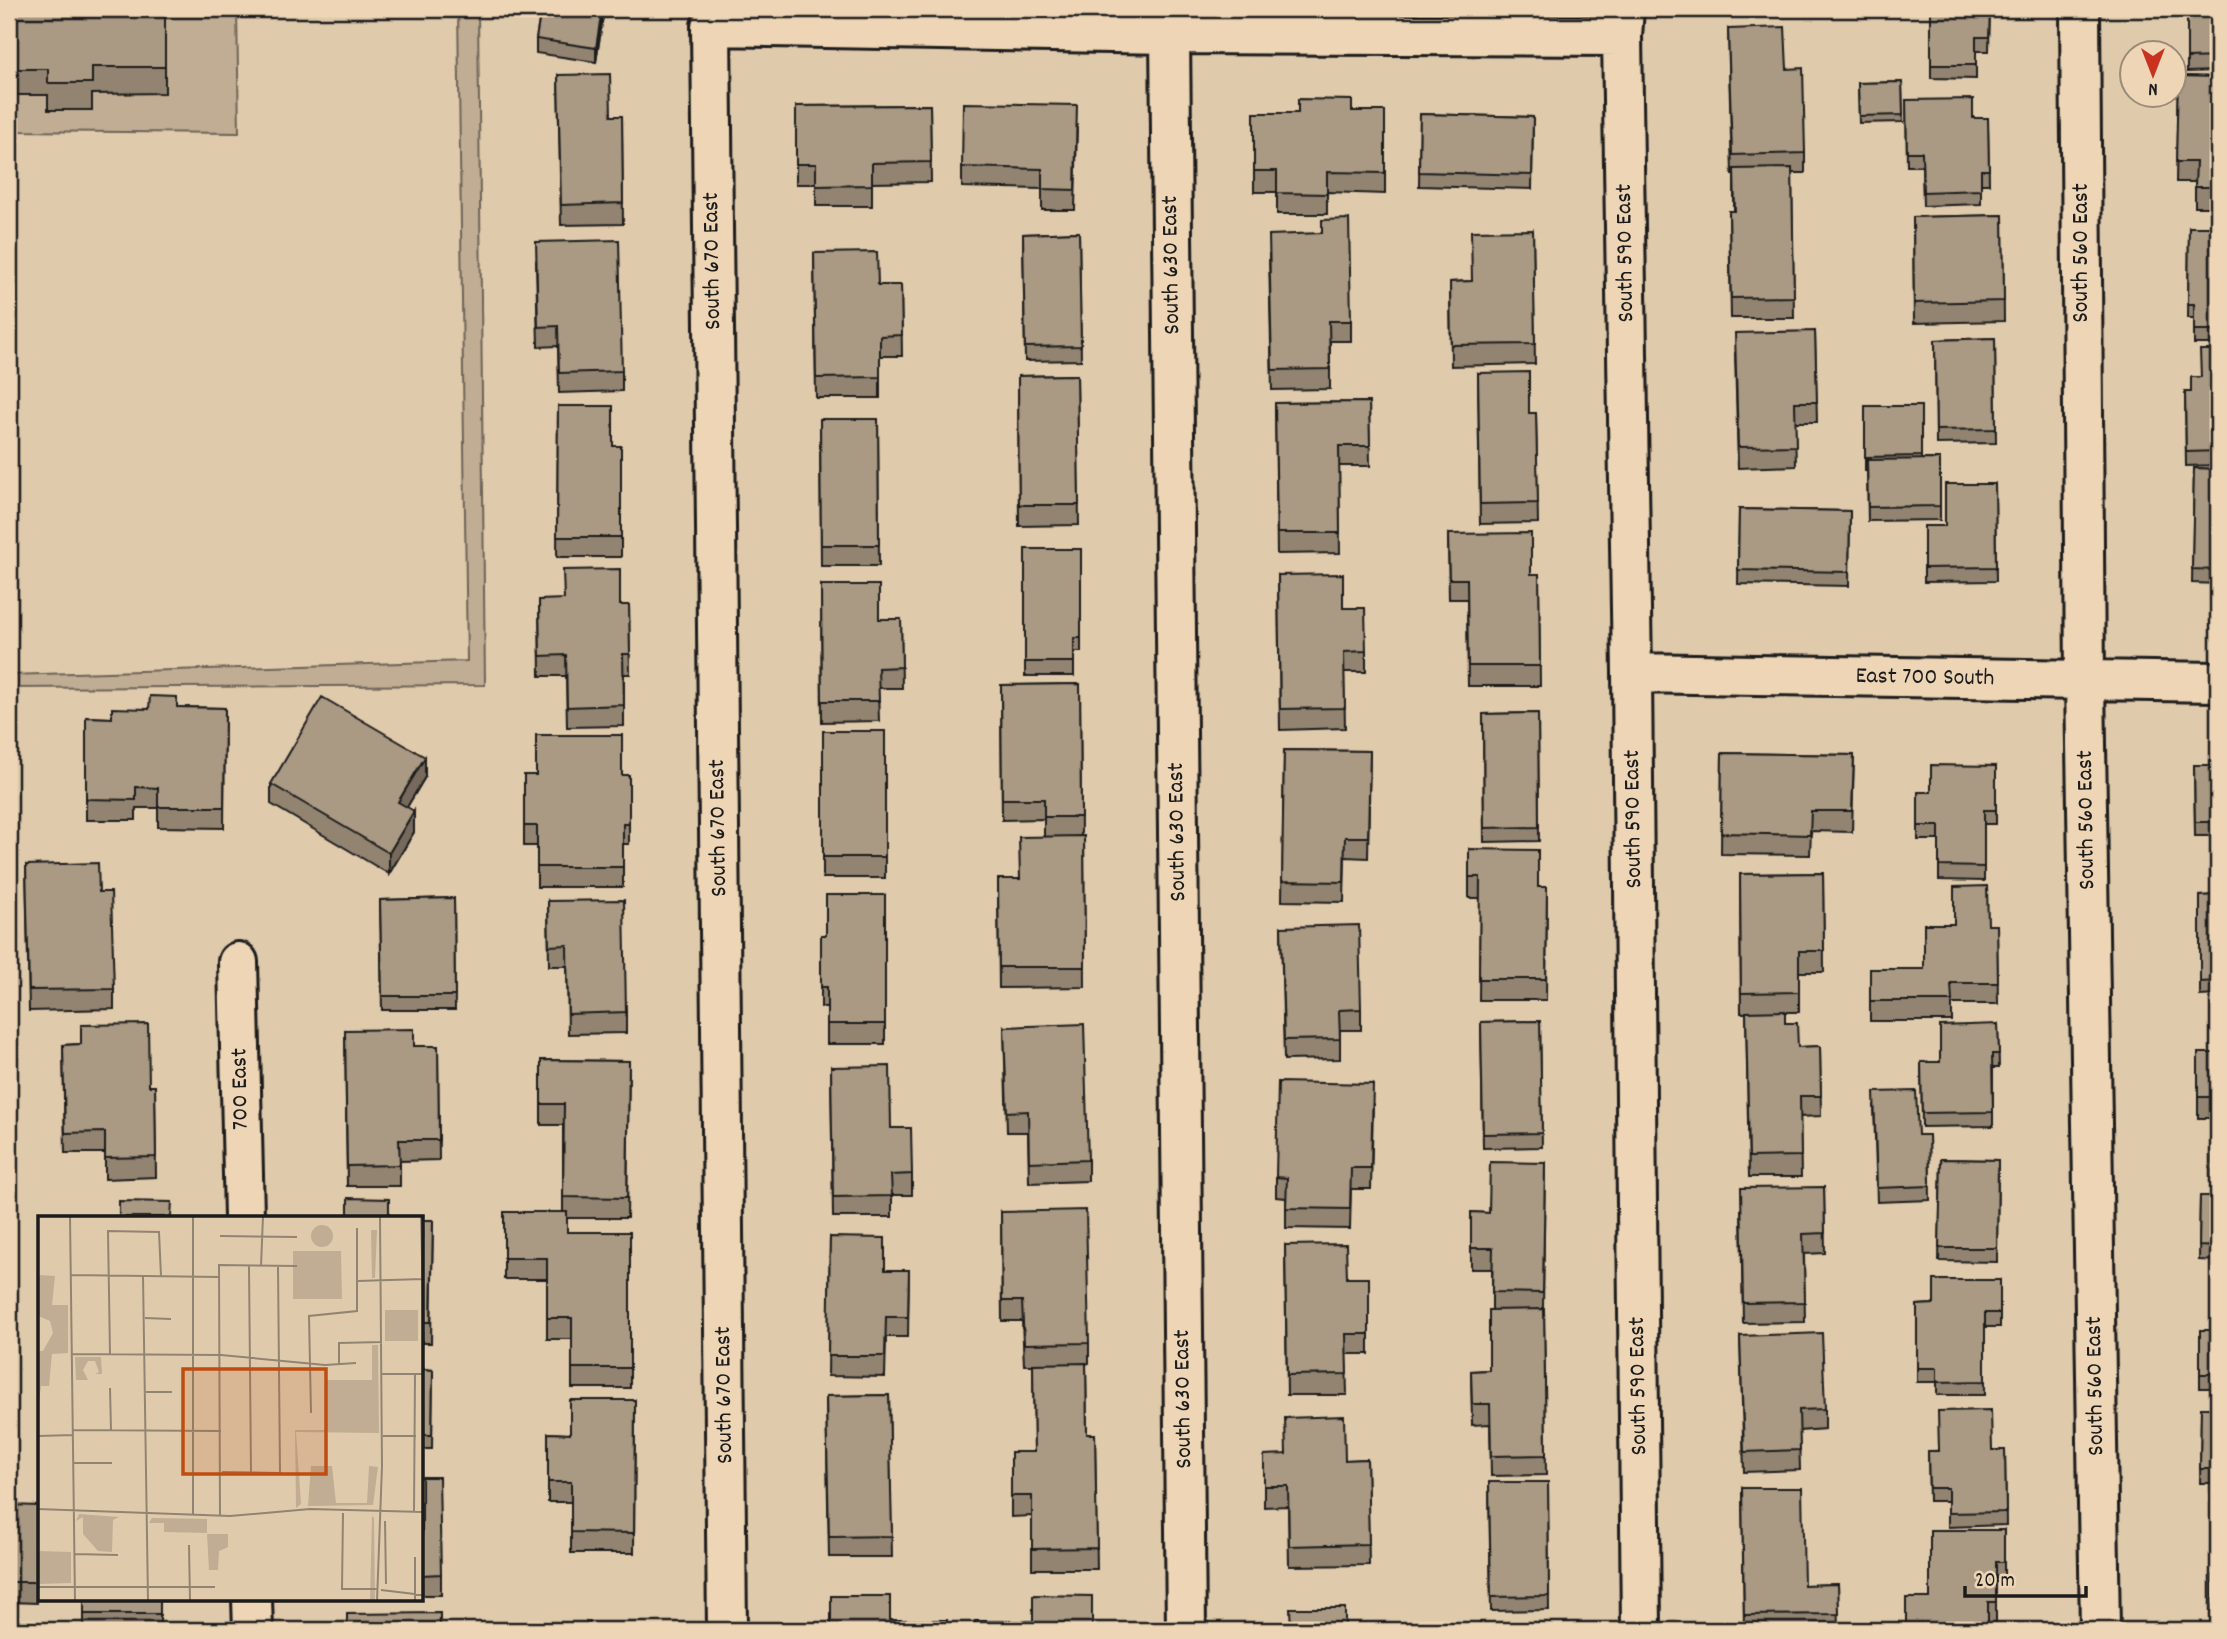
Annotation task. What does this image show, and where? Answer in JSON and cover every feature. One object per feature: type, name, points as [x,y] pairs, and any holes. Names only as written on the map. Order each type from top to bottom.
[{"type":"street","name":"South 560 East","points":[[2080,9],[2085,681],[2100,1630]]},
{"type":"street","points":[[1170,34],[1623,23]]},
{"type":"street","name":"South 590 East","points":[[1623,23],[1641,1630]]},
{"type":"street","name":"South 670 East","points":[[727,1630],[711,26],[1170,34]]},
{"type":"street","name":"South 630 East","points":[[1170,34],[1186,1630]]},
{"type":"street","name":"East 700 South","points":[[1632,673],[2218,682]]},
{"type":"street","name":"700 East","points":[[238,961],[244,1216]]},
{"type":"street","points":[[253,1600],[253,1630]]},
{"type":"shaded area","points":[[9,9],[237,9],[239,133],[9,131]]},
{"type":"shaded area","points":[[458,9],[478,9],[485,685],[9,688],[9,675],[467,661]]},
{"type":"building","points":[[9,9],[165,9],[165,67],[92,67],[92,83],[48,83],[48,69],[9,69]]},
{"type":"building","points":[[541,9],[602,9],[596,48],[536,39]]},
{"type":"building","points":[[1931,9],[1990,9],[1989,37],[1976,37],[1976,65],[1931,65]]},
{"type":"building","points":[[2187,9],[2218,9],[2218,57],[2188,58]]},
{"type":"building","points":[[1785,27],[1787,69],[1803,68],[1805,153],[1732,155],[1728,29]]},
{"type":"building","points":[[610,74],[611,116],[622,116],[623,203],[561,205],[558,75]]},
{"type":"building","points":[[2188,76],[2218,77],[2218,187],[2195,187],[2196,162],[2176,162],[2177,108],[2188,108]]},
{"type":"building","points":[[1902,82],[1903,115],[1859,116],[1858,83]]},
{"type":"building","points":[[1298,99],[1352,100],[1352,111],[1385,111],[1385,173],[1327,172],[1327,194],[1277,193],[1277,171],[1254,171],[1254,113],[1298,113]]},
{"type":"building","points":[[1973,99],[1973,118],[1988,118],[1989,170],[1981,170],[1981,190],[1923,192],[1922,152],[1907,152],[1906,100]]},
{"type":"building","points":[[963,103],[1077,105],[1075,190],[1042,189],[1042,169],[962,167]]},
{"type":"building","points":[[930,105],[931,162],[872,163],[872,185],[816,186],[816,164],[796,164],[796,106]]},
{"type":"building","points":[[1420,114],[1533,117],[1532,175],[1419,172]]},
{"type":"building","points":[[1792,168],[1794,297],[1731,298],[1729,211],[1735,211],[1734,169]]},
{"type":"building","points":[[2003,215],[2004,301],[1914,303],[1913,217]]},
{"type":"building","points":[[1349,219],[1351,321],[1329,321],[1330,369],[1272,370],[1269,235],[1322,233],[1322,220]]},
{"type":"building","points":[[2189,227],[2218,227],[2218,330],[2194,330],[2194,304],[2188,304]]},
{"type":"building","points":[[1533,230],[1535,344],[1451,345],[1450,282],[1472,281],[1471,231]]},
{"type":"building","points":[[1079,232],[1081,346],[1025,347],[1023,234]]},
{"type":"building","points":[[619,240],[622,371],[559,373],[558,326],[538,327],[536,242]]},
{"type":"building","points":[[877,252],[878,285],[901,285],[902,335],[880,336],[880,377],[816,378],[814,253]]},
{"type":"building","points":[[1815,331],[1817,402],[1795,402],[1796,446],[1738,447],[1735,333]]},
{"type":"building","points":[[1995,338],[1996,429],[1936,430],[1935,340]]},
{"type":"building","points":[[2200,350],[2218,350],[2218,451],[2186,452],[2185,392],[2191,392],[2191,377],[2201,377]]},
{"type":"building","points":[[1529,372],[1529,413],[1536,413],[1538,503],[1480,504],[1478,373]]},
{"type":"building","points":[[1077,375],[1079,505],[1019,505],[1018,376]]},
{"type":"building","points":[[1369,402],[1370,446],[1339,446],[1340,533],[1277,533],[1275,403]]},
{"type":"building","points":[[558,406],[613,406],[613,446],[621,446],[621,537],[557,537]]},
{"type":"building","points":[[1865,406],[1921,406],[1921,456],[1865,457]]},
{"type":"building","points":[[820,419],[878,419],[879,545],[821,545]]},
{"type":"building","points":[[1940,459],[1940,506],[1868,507],[1867,460]]},
{"type":"building","points":[[2194,468],[2218,469],[2218,570],[2192,569]]},
{"type":"building","points":[[1945,484],[1995,484],[1996,567],[1924,568],[1924,526],[1945,526]]},
{"type":"building","points":[[1739,509],[1850,511],[1849,572],[1738,570]]},
{"type":"building","points":[[1531,533],[1531,574],[1539,574],[1540,666],[1468,666],[1467,579],[1449,579],[1448,534]]},
{"type":"building","points":[[1025,549],[1081,549],[1081,638],[1074,638],[1074,662],[1025,662]]},
{"type":"building","points":[[620,569],[620,605],[629,605],[630,654],[623,654],[624,705],[567,707],[566,655],[540,656],[539,600],[564,599],[563,570]]},
{"type":"building","points":[[1343,574],[1343,608],[1365,608],[1366,651],[1344,652],[1345,708],[1280,709],[1278,575]]},
{"type":"building","points":[[821,585],[879,585],[879,619],[901,619],[902,667],[878,668],[879,701],[822,701]]},
{"type":"building","points":[[1080,684],[1081,817],[1044,817],[1044,799],[1002,799],[1001,685]]},
{"type":"building","points":[[150,696],[177,697],[177,707],[225,708],[224,807],[158,807],[158,788],[136,787],[136,800],[86,799],[86,717],[112,718],[112,708],[149,709]]},
{"type":"building","points":[[322,697],[425,757],[398,802],[414,811],[389,853],[271,784]]},
{"type":"building","points":[[1538,713],[1539,827],[1484,828],[1483,714]]},
{"type":"building","points":[[823,731],[885,731],[885,857],[823,857]]},
{"type":"building","points":[[536,735],[622,735],[622,775],[629,775],[629,824],[623,824],[623,867],[537,867],[537,826],[524,826],[524,775],[536,775]]},
{"type":"building","points":[[1284,750],[1370,751],[1368,837],[1345,837],[1344,882],[1282,881]]},
{"type":"building","points":[[1722,753],[1854,755],[1852,811],[1811,811],[1810,835],[1721,833]]},
{"type":"building","points":[[1931,765],[1996,766],[1996,810],[1984,810],[1984,867],[1939,866],[1939,826],[1918,826],[1918,792],[1931,792]]},
{"type":"building","points":[[2194,765],[2218,765],[2218,822],[2195,822]]},
{"type":"building","points":[[1084,836],[1085,967],[999,967],[998,879],[1020,879],[1019,837]]},
{"type":"building","points":[[1469,849],[1538,850],[1538,887],[1547,887],[1546,979],[1479,979],[1480,877],[1469,877]]},
{"type":"building","points":[[98,863],[99,892],[111,892],[114,989],[29,990],[26,865]]},
{"type":"building","points":[[1823,873],[1824,951],[1799,951],[1799,992],[1741,993],[1740,874]]},
{"type":"building","points":[[1987,886],[1988,925],[1997,925],[1998,983],[1951,983],[1952,1001],[1870,1001],[1870,969],[1924,969],[1924,924],[1954,924],[1954,887]]},
{"type":"building","points":[[826,895],[885,895],[885,1024],[827,1024],[827,987],[821,987],[821,935],[826,935]]},
{"type":"building","points":[[2218,895],[2218,981],[2200,982],[2200,896]]},
{"type":"building","points":[[454,898],[455,996],[382,996],[380,900]]},
{"type":"building","points":[[624,900],[626,1012],[568,1014],[567,945],[549,946],[548,901]]},
{"type":"building","points":[[1359,925],[1361,1009],[1339,1010],[1340,1039],[1284,1040],[1281,927]]},
{"type":"building","points":[[1785,1011],[1785,1023],[1797,1023],[1798,1047],[1820,1046],[1821,1096],[1800,1096],[1801,1156],[1749,1157],[1746,1012]]},
{"type":"building","points":[[2214,1015],[2218,1015],[2218,1097],[2198,1097],[2198,1053],[2215,1053]]},
{"type":"building","points":[[1540,1021],[1542,1133],[1483,1134],[1481,1022]]},
{"type":"building","points":[[148,1024],[149,1086],[155,1086],[156,1157],[105,1158],[105,1132],[65,1133],[63,1045],[81,1044],[81,1025]]},
{"type":"building","points":[[1084,1024],[1088,1160],[1029,1162],[1028,1111],[1007,1112],[1004,1027]]},
{"type":"building","points":[[1998,1024],[1999,1054],[1992,1054],[1993,1112],[1922,1113],[1921,1062],[1940,1062],[1940,1026]]},
{"type":"building","points":[[414,1029],[414,1046],[438,1046],[439,1140],[399,1140],[400,1165],[347,1166],[345,1030]]},
{"type":"building","points":[[541,1060],[629,1061],[627,1198],[563,1197],[564,1104],[541,1104]]},
{"type":"building","points":[[890,1066],[891,1128],[911,1128],[912,1174],[891,1175],[892,1196],[833,1197],[831,1067]]},
{"type":"building","points":[[1278,1082],[1373,1084],[1371,1168],[1351,1168],[1350,1209],[1286,1208],[1287,1178],[1276,1177]]},
{"type":"building","points":[[1916,1091],[1918,1135],[1929,1135],[1930,1186],[1877,1188],[1874,1092]]},
{"type":"building","points":[[2212,1144],[2218,1144],[2218,1247],[2199,1246],[2200,1196],[2212,1196]]},
{"type":"building","points":[[1941,1159],[1998,1160],[1997,1248],[1939,1248]]},
{"type":"building","points":[[1490,1162],[1545,1163],[1543,1293],[1492,1292],[1493,1248],[1471,1248],[1471,1212],[1489,1213]]},
{"type":"building","points":[[1824,1187],[1825,1233],[1803,1234],[1805,1302],[1743,1303],[1741,1188]]},
{"type":"building","points":[[348,1198],[389,1199],[389,1216],[348,1216]]},
{"type":"building","points":[[119,1201],[172,1202],[171,1216],[119,1216]]},
{"type":"building","points":[[1086,1210],[1089,1343],[1024,1344],[1022,1301],[1002,1301],[1001,1212]]},
{"type":"building","points":[[504,1212],[567,1212],[567,1232],[630,1232],[630,1368],[572,1368],[572,1318],[547,1318],[547,1258],[504,1258]]},
{"type":"building","points":[[424,1220],[433,1220],[431,1322],[424,1322]]},
{"type":"building","points":[[830,1237],[885,1238],[885,1270],[909,1270],[908,1317],[886,1317],[885,1356],[828,1356]]},
{"type":"building","points":[[1346,1244],[1347,1278],[1369,1278],[1369,1334],[1346,1334],[1347,1374],[1287,1375],[1285,1245]]},
{"type":"building","points":[[2216,1271],[2218,1374],[2200,1374],[2200,1330],[2215,1330]]},
{"type":"building","points":[[1934,1280],[2000,1280],[2000,1313],[1985,1313],[1985,1381],[1937,1382],[1937,1368],[1917,1368],[1917,1305],[1934,1304]]},
{"type":"building","points":[[1544,1309],[1546,1455],[1491,1456],[1490,1404],[1472,1404],[1471,1371],[1489,1370],[1489,1310]]},
{"type":"building","points":[[1822,1333],[1825,1409],[1799,1410],[1800,1450],[1744,1452],[1740,1336]]},
{"type":"building","points":[[1086,1363],[1087,1434],[1095,1434],[1097,1548],[1032,1549],[1032,1496],[1011,1496],[1011,1452],[1034,1452],[1033,1364]]},
{"type":"building","points":[[424,1369],[433,1370],[432,1435],[424,1435]]},
{"type":"building","points":[[889,1395],[892,1536],[829,1537],[826,1396]]},
{"type":"building","points":[[570,1400],[635,1400],[634,1533],[571,1532],[571,1482],[548,1482],[548,1433],[570,1434]]},
{"type":"building","points":[[2201,1408],[2218,1408],[2218,1469],[2200,1469]]},
{"type":"building","points":[[1991,1410],[1992,1450],[2005,1450],[2006,1512],[1948,1513],[1948,1488],[1929,1488],[1928,1451],[1939,1451],[1938,1411]]},
{"type":"building","points":[[1344,1416],[1345,1460],[1367,1459],[1369,1544],[1289,1546],[1288,1486],[1264,1486],[1264,1455],[1286,1454],[1285,1418]]},
{"type":"building","points":[[424,1477],[439,1477],[441,1574],[424,1575]]},
{"type":"building","points":[[1489,1482],[1548,1482],[1549,1596],[1491,1597]]},
{"type":"building","points":[[1742,1488],[1802,1488],[1804,1585],[1838,1584],[1839,1614],[1744,1615]]},
{"type":"building","points":[[9,1505],[38,1506],[37,1582],[9,1582]]},
{"type":"building","points":[[1930,1530],[2004,1530],[2004,1562],[1996,1562],[1996,1602],[1988,1602],[1988,1630],[1906,1630],[1906,1598],[1930,1598]]},
{"type":"building","points":[[2217,1530],[2218,1630],[2212,1630],[2212,1576],[2217,1576]]},
{"type":"building","points":[[1033,1595],[1092,1596],[1092,1630],[975,1630],[975,1621],[1033,1621]]},
{"type":"building","points":[[831,1596],[890,1596],[890,1620],[947,1620],[947,1630],[831,1630]]},
{"type":"building","points":[[84,1600],[160,1600],[160,1614],[84,1614]]},
{"type":"building","points":[[1290,1608],[1345,1608],[1345,1630],[1291,1630]]},
{"type":"building","points":[[440,1613],[440,1630],[347,1630],[347,1614]]},
{"type":"building","points":[[1459,1626],[1549,1626],[1549,1630],[1459,1630]]},
{"type":"building","points":[[635,1628],[635,1630],[547,1630]]}]
